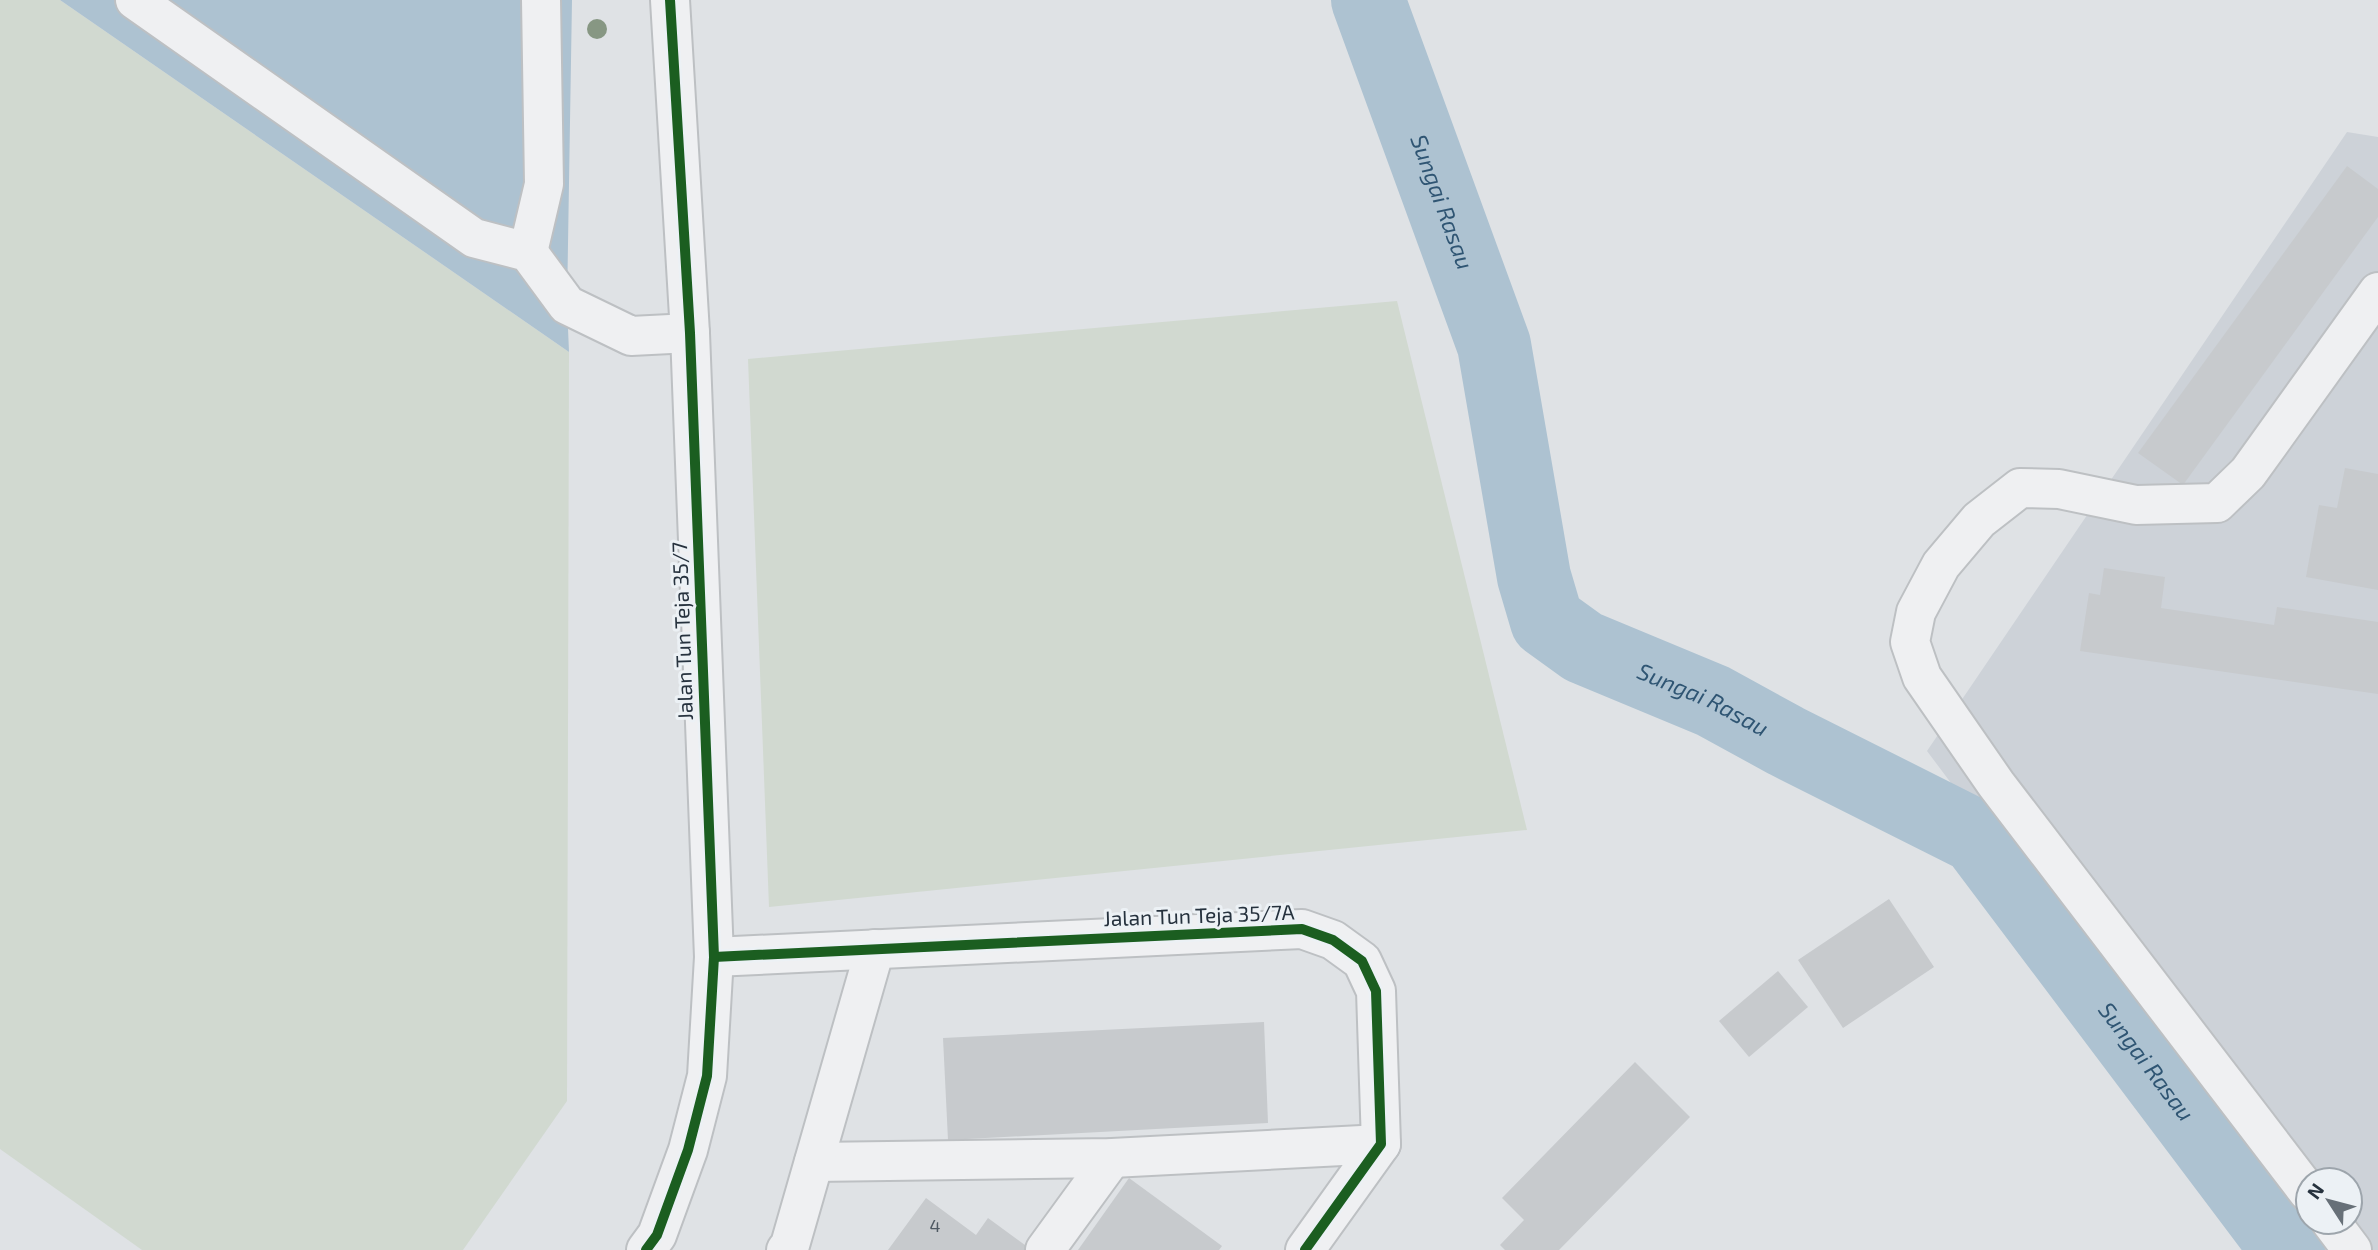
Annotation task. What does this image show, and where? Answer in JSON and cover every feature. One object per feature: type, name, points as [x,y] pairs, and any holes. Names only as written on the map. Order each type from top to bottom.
[{"type":"street","points":[[135,0],[474,238],[528,252],[567,305],[631,336],[690,333]]},
{"type":"street","points":[[528,252],[544,184],[541,0]]},
{"type":"street","name":"Jalan Tun Teja 35/7","points":[[646,1250],[657,1235],[688,1150],[707,1076],[714,957],[690,333],[670,0]]},
{"type":"street","points":[[2294,1174],[1996,784],[1922,677],[1910,642],[1916,612],[1941,565],[1979,520],[2020,488],[2059,489],[2136,505],[2217,503],[2248,473],[2378,292]]},
{"type":"street","name":"Jalan Tun Teja 35/7A","points":[[714,957],[1302,929],[1333,940],[1363,961],[1376,991],[1381,1144]]},
{"type":"street","points":[[786,1250],[790,1245],[875,949]]},
{"type":"street","points":[[814,1162],[1112,1158],[1381,1144]]},
{"type":"street","points":[[1305,1250],[1381,1144]]},
{"type":"street","points":[[1045,1250],[1112,1158]]},
{"type":"shaded area","points":[[0,0],[60,0],[569,352],[567,1101],[463,1250],[142,1250],[0,1149]]},
{"type":"shaded area","points":[[2347,132],[2378,137],[2378,1250],[2301,1250],[1927,751]]},
{"type":"shaded area","points":[[1397,301],[1527,830],[769,907],[748,359]]},
{"type":"water","points":[[60,0],[572,0],[567,305],[569,352]]},
{"type":"building","points":[[2347,166],[2378,189],[2378,217],[2183,485],[2138,453]]},
{"type":"building","points":[[2345,468],[2378,474],[2378,590],[2306,577],[2319,505],[2337,508]]},
{"type":"building","points":[[2104,568],[2165,577],[2161,608],[2274,625],[2277,607],[2378,622],[2378,694],[2080,651],[2089,593],[2100,595]]},
{"type":"building","points":[[1889,899],[1934,967],[1843,1028],[1798,960]]},
{"type":"building","points":[[1778,971],[1808,1007],[1749,1057],[1719,1021]]},
{"type":"building","points":[[1264,1022],[1268,1123],[948,1140],[943,1038]]},
{"type":"building","points":[[1635,1062],[1690,1117],[1559,1250],[1505,1250],[1500,1245],[1524,1220],[1502,1198]]},
{"type":"building","points":[[1129,1178],[1222,1246],[1219,1250],[1078,1250]]},
{"type":"building","points":[[926,1198],[976,1235],[988,1218],[1029,1248],[888,1250]]},
{"type":"waterway","name":"Sungai Rasau","points":[[1368,0],[1494,345],[1534,577],[1547,621],[1583,647],[1713,701],[1786,741],[1977,837],[2288,1250]]},
{"type":"cycle path","points":[[646,1250],[657,1235],[688,1150],[707,1076],[714,957],[690,333],[670,0]]},
{"type":"cycle path","points":[[714,957],[1302,929],[1333,940],[1362,961],[1376,991],[1381,1144],[1305,1250]]}]
